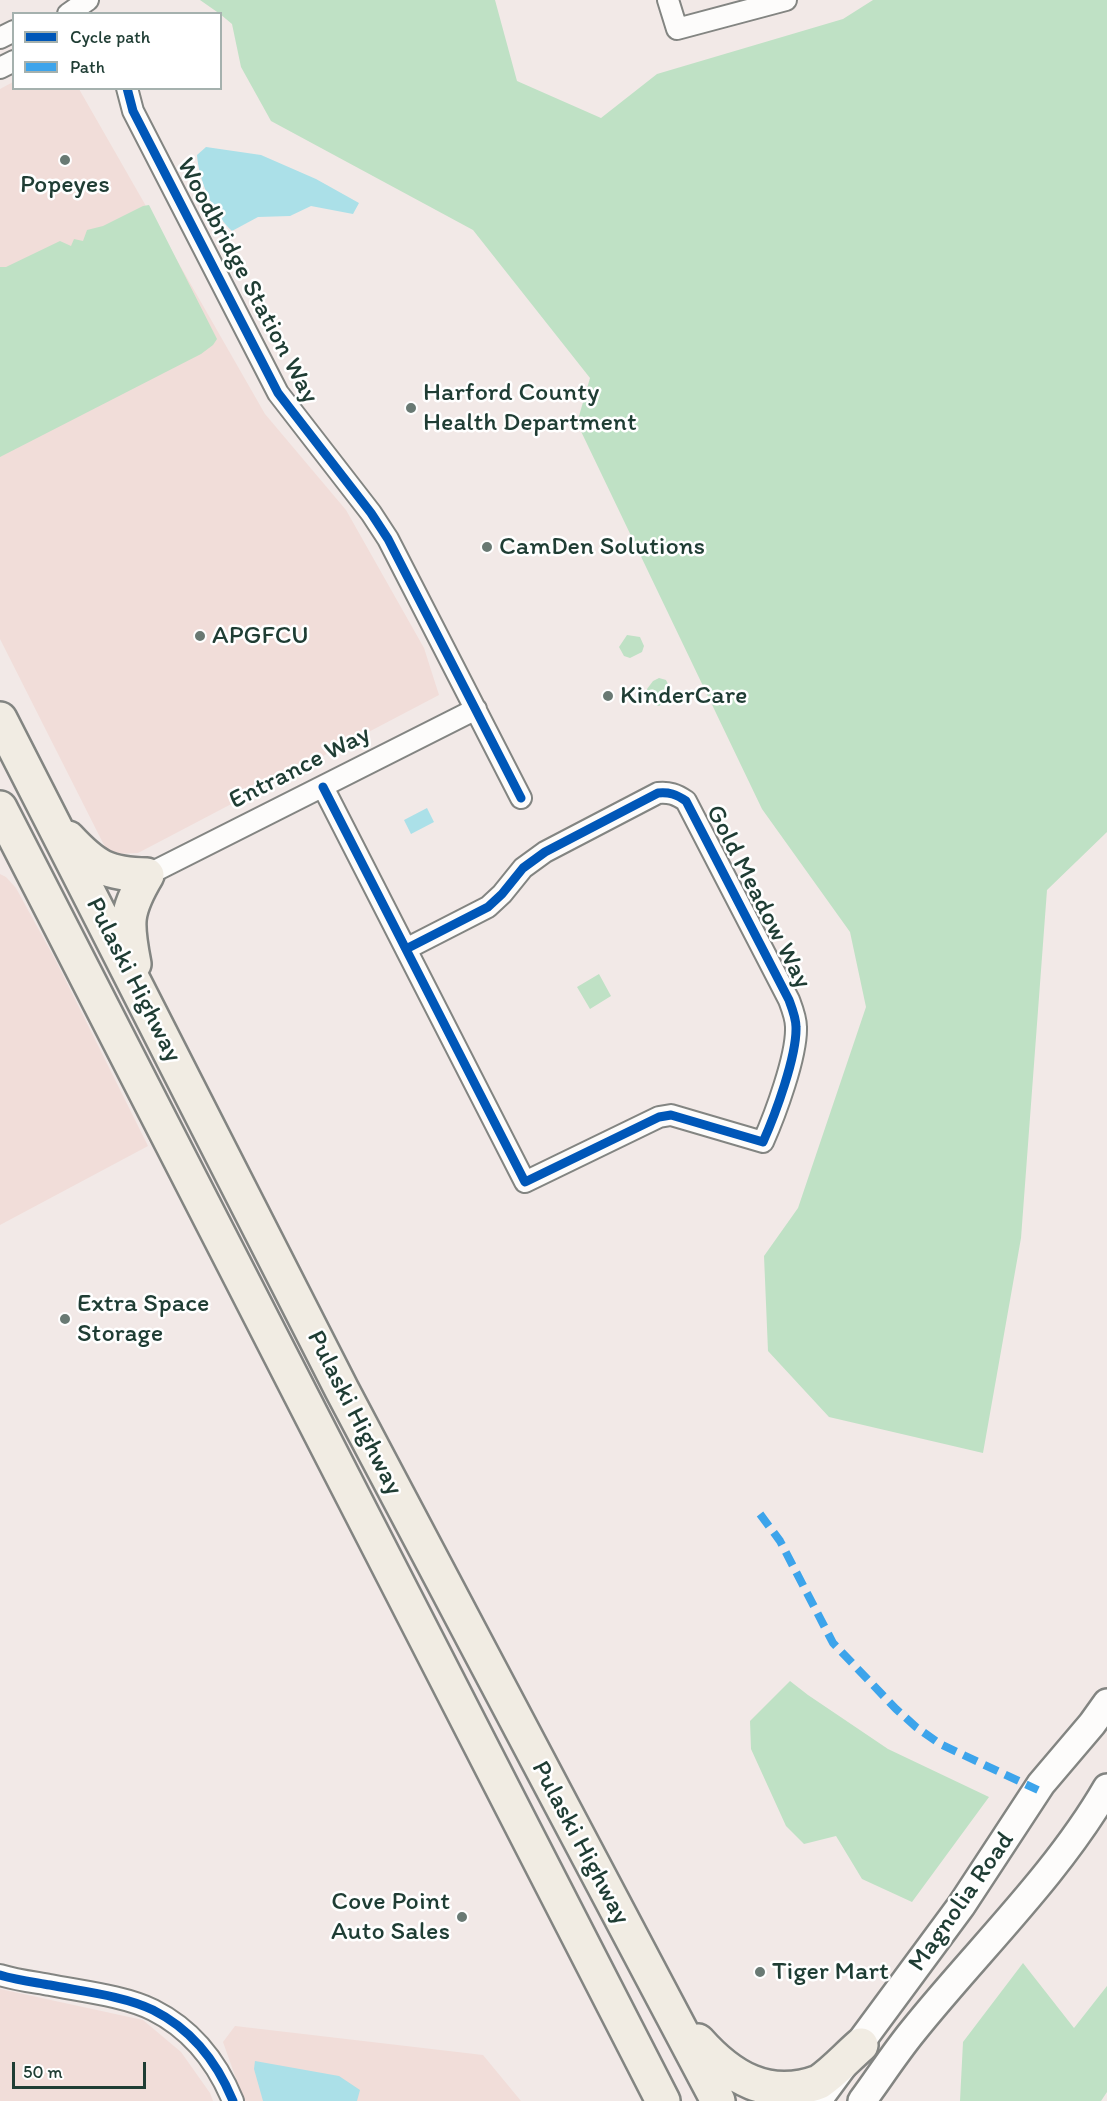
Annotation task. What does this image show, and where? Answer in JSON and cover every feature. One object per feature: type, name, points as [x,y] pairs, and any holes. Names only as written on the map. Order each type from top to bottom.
[{"type":"highway","name":"Pulaski Highway","points":[[0,719],[342,1390],[718,2101]]},
{"type":"highway","name":"Pulaski Highway","points":[[0,807],[663,2101]]},
{"type":"highway","points":[[50,817],[81,852],[107,870],[147,875],[131,906],[128,922],[140,992]]},
{"type":"highway","points":[[0,862],[9,868],[54,914]]},
{"type":"highway","points":[[654,1981],[685,2026],[722,2068],[740,2082],[760,2093],[800,2092],[820,2081],[861,2045]]},
{"type":"main road","name":"Magnolia Road","points":[[818,2101],[961,1906],[1041,1784],[1107,1704]]},
{"type":"main road","name":"Magnolia Road","points":[[862,2101],[912,2032],[1038,1884],[1091,1815],[1107,1788]]},
{"type":"street","points":[[71,12],[87,0]]},
{"type":"street","points":[[668,0],[677,29],[786,0]]},
{"type":"street","name":"Woodbridge Station Way","points":[[112,90],[133,111]]},
{"type":"street","name":"Woodbridge Station Way","points":[[128,90],[133,111],[278,393],[371,513],[388,539],[521,798]]},
{"type":"street","name":"Entrance Way","points":[[147,875],[477,709]]},
{"type":"street","name":"Gold Meadow Way","points":[[323,787],[525,1182],[659,1117],[671,1114],[763,1142],[773,1120],[795,1048],[796,1026],[789,1000],[686,801],[678,795],[667,792],[658,793],[545,852],[523,868],[488,908],[406,949]]},
{"type":"street","points":[[0,1974],[113,1997],[151,2009],[183,2028],[206,2052],[224,2080],[233,2101]]},
{"type":"shaded area","points":[[12,83],[12,90],[80,90],[265,414],[346,510],[424,648],[439,695],[138,853],[117,854],[106,849],[0,639],[0,89]]},
{"type":"shaded area","points":[[0,874],[16,888],[56,961],[148,1146],[0,1225]]},
{"type":"shaded area","points":[[0,1989],[143,2020],[181,2052],[210,2093],[213,2101],[0,2101]]},
{"type":"shaded area","points":[[235,2026],[483,2055],[521,2101],[244,2101],[223,2042]]},
{"type":"green space","points":[[200,0],[495,0],[517,81],[601,118],[657,74],[843,19],[873,0],[1107,0],[1107,832],[1047,890],[1021,1238],[983,1453],[829,1417],[768,1351],[764,1256],[798,1208],[866,1007],[850,932],[762,809],[577,423],[590,378],[473,230],[271,121],[241,67],[232,24],[222,16],[222,12],[217,12]]},
{"type":"green space","points":[[149,205],[217,339],[201,354],[0,457],[0,267],[6,267],[60,241],[71,246],[74,239],[83,241],[87,230],[103,226]]},
{"type":"green space","points":[[627,635],[640,637],[644,646],[642,652],[630,658],[624,656],[619,647]]},
{"type":"green space","points":[[659,678],[666,680],[672,692],[668,700],[659,706],[653,704],[647,689],[653,681]]},
{"type":"green space","points":[[599,974],[611,996],[590,1009],[577,987]]},
{"type":"green space","points":[[790,1681],[888,1749],[989,1797],[912,1902],[862,1879],[836,1836],[804,1844],[786,1826],[751,1749],[750,1721]]},
{"type":"green space","points":[[1023,1963],[1074,2028],[1107,1986],[1107,2092],[1101,2101],[960,2101],[963,2042]]},
{"type":"water","points":[[206,147],[261,155],[316,179],[359,203],[353,214],[311,206],[290,216],[258,217],[232,231],[213,206],[201,175],[197,155]]},
{"type":"water","points":[[427,808],[434,822],[411,834],[404,820]]},
{"type":"water","points":[[255,2061],[339,2076],[360,2090],[357,2101],[263,2101],[254,2069]]},
{"type":"marked path","points":[[760,1514],[780,1541],[833,1643],[896,1709],[940,1744],[1038,1790]]},
{"type":"cycle path","points":[[128,90],[133,111],[278,393],[371,513],[388,539],[521,798]]},
{"type":"cycle path","points":[[323,787],[525,1182],[659,1117],[671,1115],[763,1142],[789,1069],[795,1039],[795,1017],[789,1000],[686,801],[679,797],[669,793],[658,793],[545,852],[523,868],[488,907],[406,949]]},
{"type":"cycle path","points":[[0,1975],[116,1998],[153,2010],[179,2027],[201,2048],[219,2073],[233,2101]]},
{"type":"place","name":"Popeyes","points":[[65,160]]},
{"type":"place","name":"Harford County Health Department","points":[[411,408]]},
{"type":"place","name":"CamDen Solutions","points":[[487,547]]},
{"type":"place","name":"APGFCU","points":[[200,636]]},
{"type":"place","name":"KinderCare","points":[[608,696]]},
{"type":"place","name":"Extra Space Storage","points":[[65,1319]]},
{"type":"place","name":"Cove Point Auto Sales","points":[[462,1917]]},
{"type":"place","name":"Tiger Mart","points":[[760,1972]]}]
